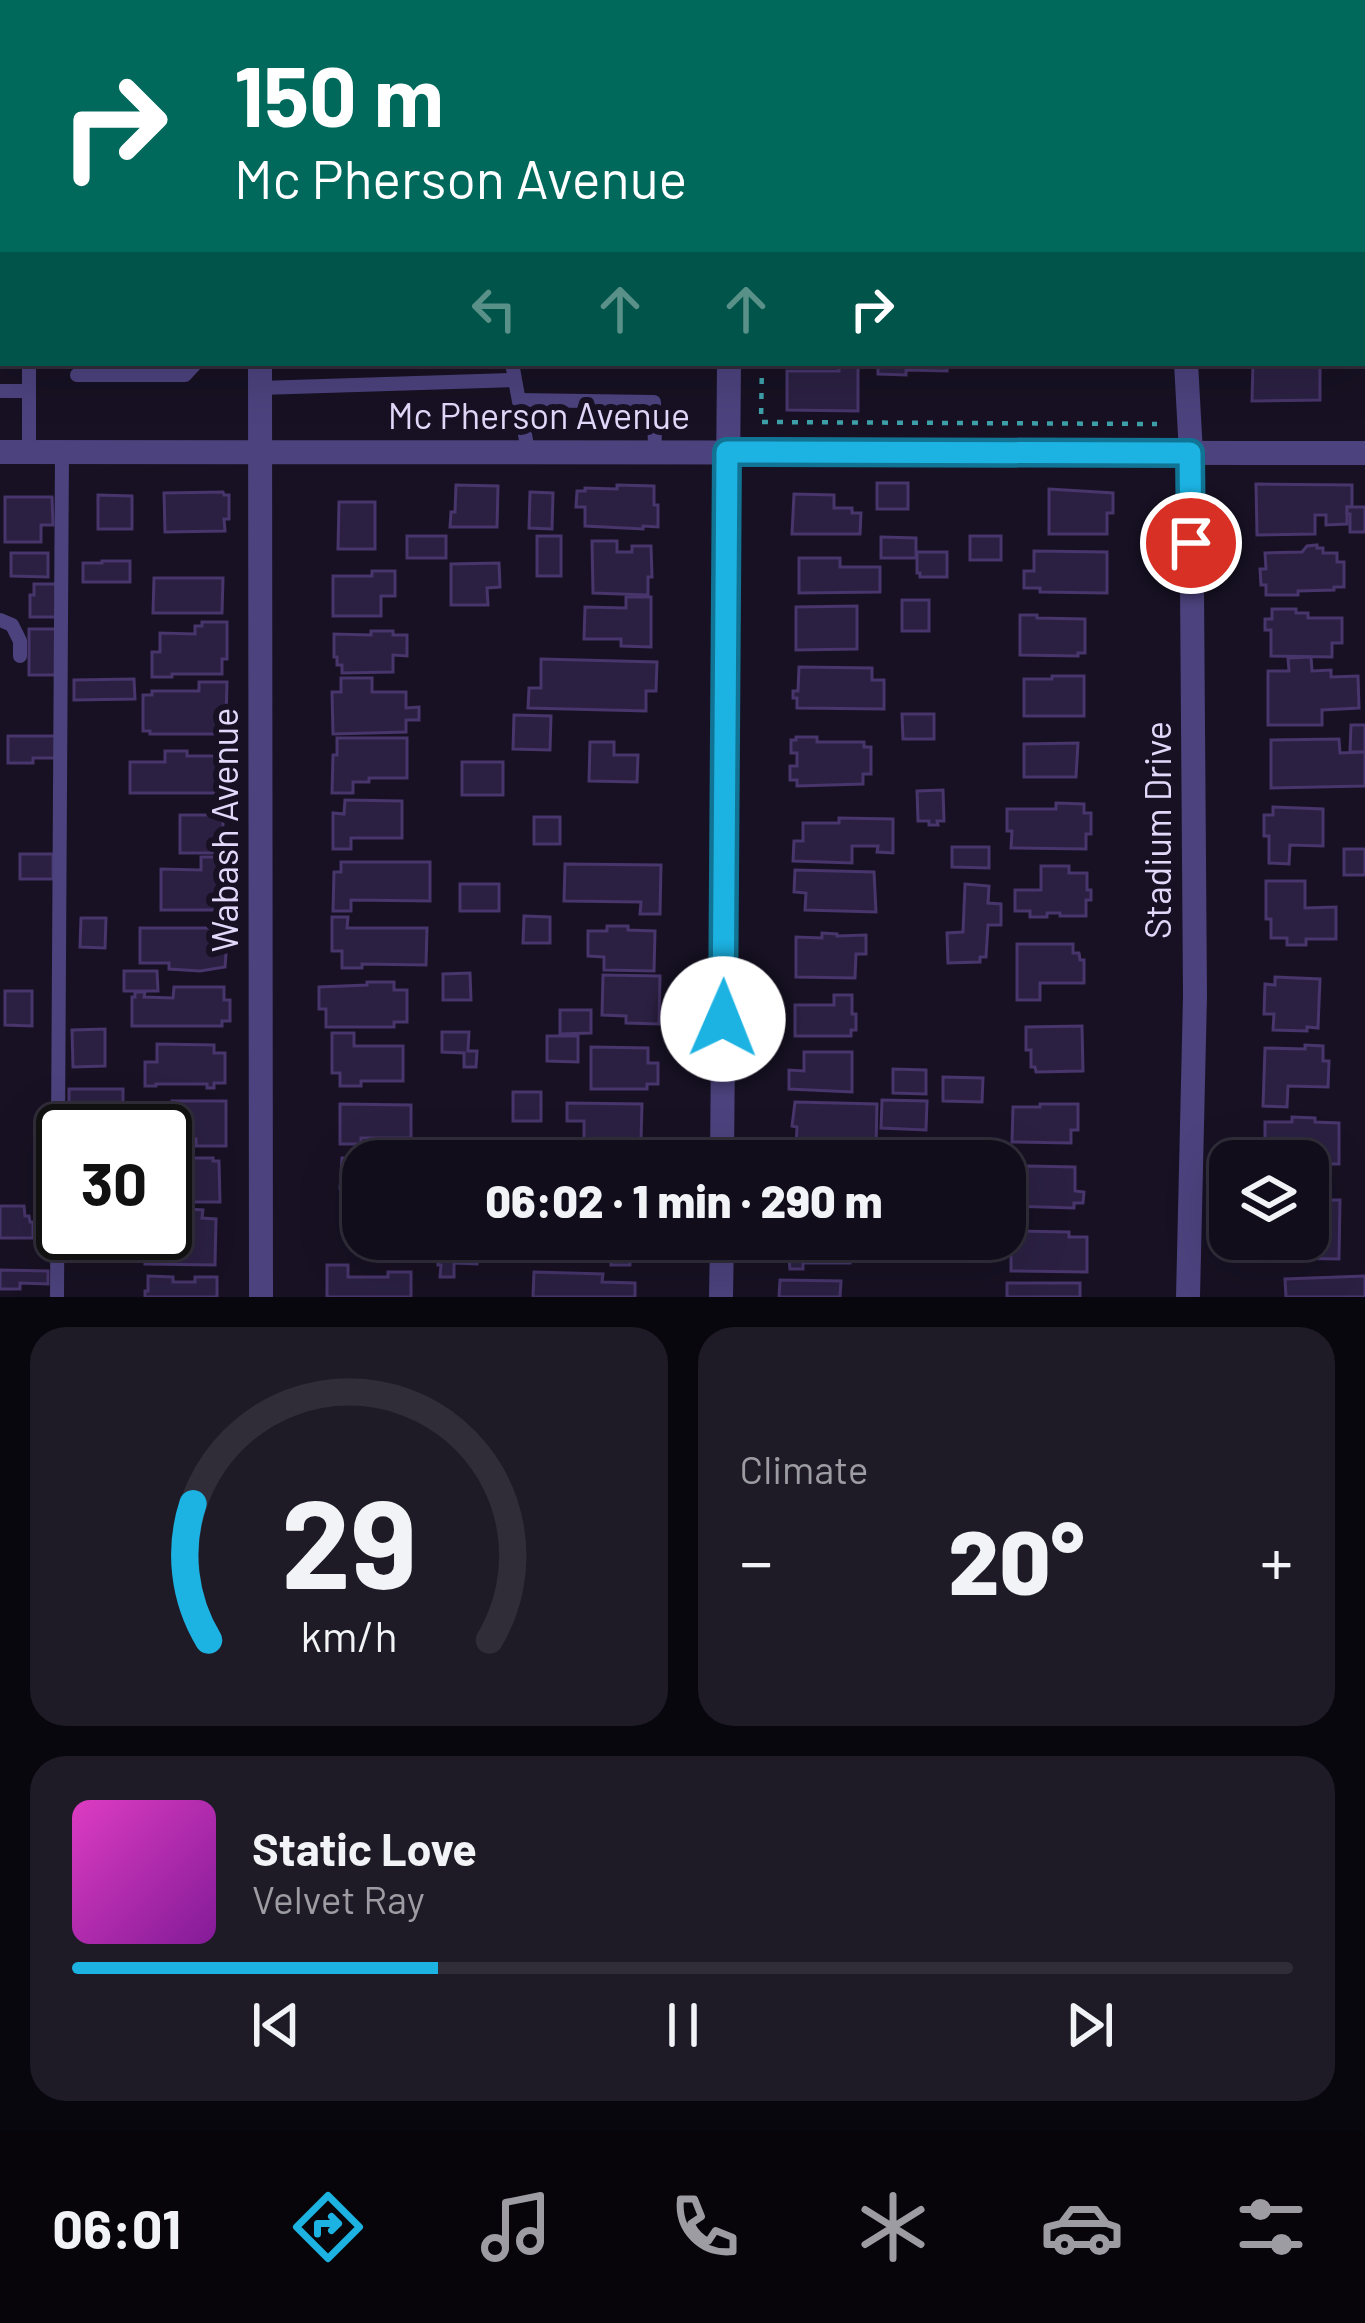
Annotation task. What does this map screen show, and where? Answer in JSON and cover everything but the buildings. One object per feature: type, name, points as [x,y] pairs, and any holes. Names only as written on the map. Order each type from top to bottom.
[{"type":"street","points":[[722,1140],[729,366]]},
{"type":"street","name":"Stadium Drive","points":[[1186,366],[1195,996],[1188,1297]]},
{"type":"street","name":"Wabash Avenue","points":[[260,375],[261,1297]]},
{"type":"street","name":"Mc Pherson Avenue","points":[[0,452],[1365,453]]},
{"type":"street","points":[[721,1297],[722,1260]]},
{"type":"lane","points":[[29,366],[29,452]]},
{"type":"lane","points":[[77,375],[185,375],[193,366]]},
{"type":"lane","points":[[260,375],[513,371],[528,451]]},
{"type":"lane","points":[[0,392],[29,392]]},
{"type":"lane","points":[[519,400],[654,402],[655,451]]},
{"type":"lane","points":[[57,1297],[62,452]]},
{"type":"lane","points":[[0,620],[13,625],[20,656]]},
{"type":"path","points":[[762,366],[761,422],[1157,424]]},
{"type":"route","points":[[723,1019],[727,452],[1190,453],[1191,543]]}]
